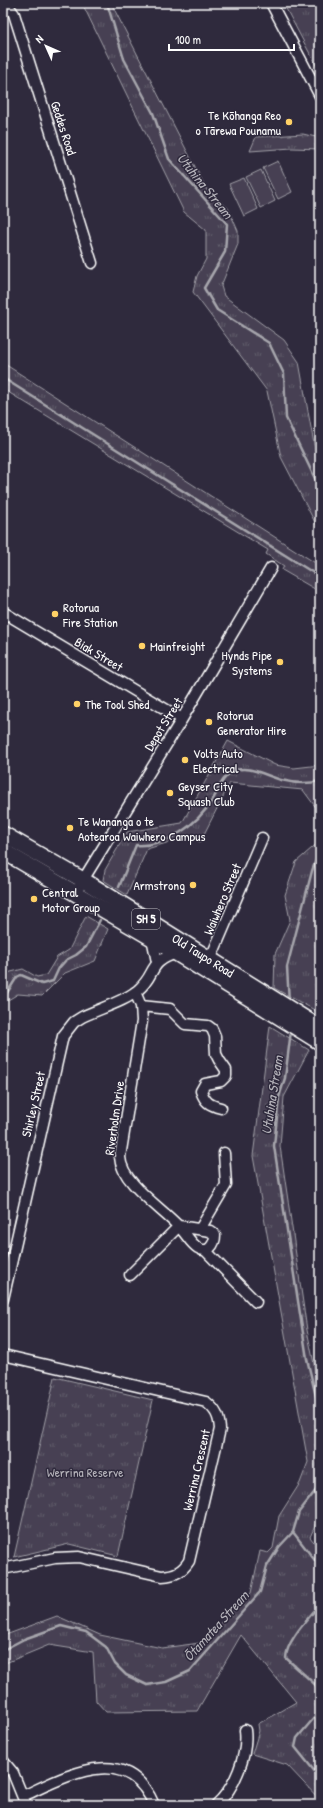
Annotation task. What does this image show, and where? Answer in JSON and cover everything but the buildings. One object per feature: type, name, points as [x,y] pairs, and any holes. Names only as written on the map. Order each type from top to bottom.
[{"type":"highway","name":"Old Taupo Road","points":[[3,834],[152,938],[176,953],[205,963]]},
{"type":"highway","name":"Old Taupo Road","points":[[3,851],[79,887],[298,1021],[320,1042]]},
{"type":"highway","name":"Old Taupo Road","points":[[298,1021],[320,1028]]},
{"type":"street","name":"Geddes Road","points":[[6,3],[14,14],[92,263]]},
{"type":"street","points":[[271,3],[320,96]]},
{"type":"street","name":"Depot Street","points":[[79,887],[182,719],[271,568]]},
{"type":"street","name":"Biak Street","points":[[3,612],[182,719]]},
{"type":"street","name":"Waiwhero Street","points":[[205,963],[213,952],[262,838]]},
{"type":"street","points":[[152,938],[157,962],[166,956],[176,953]]},
{"type":"street","name":"Shirley Street","points":[[3,1299],[63,1036],[74,1022],[82,1017],[135,992],[148,979],[157,962]]},
{"type":"street","name":"Riverholm Drive","points":[[135,992],[141,1006],[142,1021],[120,1157],[121,1164],[129,1178],[179,1226],[198,1249],[205,1250],[256,1302]]},
{"type":"street","points":[[141,1006],[170,1009],[184,1024],[208,1026],[212,1029],[215,1036],[216,1054],[218,1060],[226,1070],[226,1076],[221,1081],[205,1084],[201,1091],[204,1100],[212,1106],[220,1108]]},
{"type":"street","points":[[200,1228],[226,1185],[224,1153]]},
{"type":"street","points":[[130,1275],[179,1226],[200,1228],[210,1231],[215,1235],[215,1241],[211,1248],[205,1250]]},
{"type":"street","name":"Werrina Crescent","points":[[3,1355],[206,1402],[215,1409],[219,1418],[220,1429],[189,1561],[183,1570],[172,1575],[162,1576],[79,1557],[67,1556],[3,1569]]},
{"type":"street","points":[[216,1805],[226,1794],[236,1775],[245,1750],[245,1730]]},
{"type":"street","points":[[3,1761],[13,1774],[25,1800],[73,1774],[89,1769],[104,1768],[118,1769],[131,1776],[142,1785],[154,1805]]},
{"type":"green space","points":[[82,3],[111,3],[208,192],[228,208],[238,231],[238,244],[221,286],[224,296],[284,340],[299,362],[320,477],[320,532],[281,457],[267,391],[193,292],[197,276],[206,259],[206,230],[184,212]]},
{"type":"green space","points":[[283,3],[320,3],[320,65],[317,67]]},
{"type":"green space","points":[[303,134],[320,138],[320,149],[292,148],[250,151],[256,137]]},
{"type":"green space","points":[[278,161],[292,192],[278,199],[263,168]]},
{"type":"green space","points":[[261,170],[275,201],[261,208],[246,177]]},
{"type":"green space","points":[[244,178],[258,209],[244,216],[229,184]]},
{"type":"green space","points":[[3,363],[320,566],[320,592],[282,570],[284,566],[266,554],[268,550],[3,389]]},
{"type":"green space","points":[[228,741],[275,765],[294,768],[320,765],[320,813],[303,790],[230,783],[200,842],[189,836],[147,849],[127,895],[103,880],[105,870],[127,832],[182,823]]},
{"type":"green space","points":[[320,841],[320,1013],[274,988],[275,954],[290,920],[285,895],[296,862]]},
{"type":"green space","points":[[86,916],[108,929],[95,961],[65,973],[42,996],[18,994],[3,1003],[3,974],[23,969],[37,977],[46,975],[57,957],[69,950]]},
{"type":"green space","points":[[270,1026],[309,1050],[284,1097],[280,1146],[307,1330],[320,1393],[320,1515],[310,1537],[320,1550],[320,1800],[287,1765],[252,1754],[259,1731],[258,1724],[296,1702],[241,1635],[197,1711],[106,1712],[96,1701],[93,1652],[49,1645],[3,1664],[3,1636],[57,1616],[100,1635],[162,1648],[200,1643],[251,1593],[260,1551],[268,1553],[273,1548],[279,1516],[300,1483],[308,1462],[253,1156]]},
{"type":"green space","name":"Werrina Reserve","points":[[55,1377],[153,1400],[118,1556],[69,1544],[14,1557]]},
{"type":"waterway","name":"Utuhina Stream","points":[[107,3],[124,59],[153,113],[169,159],[227,224],[225,252],[204,288],[217,310],[269,343],[284,374],[286,418],[320,489]]},
{"type":"waterway","points":[[3,378],[320,577]]},
{"type":"waterway","points":[[119,887],[136,845],[148,845],[159,842],[170,838],[190,826],[206,809],[225,777],[232,772],[243,769],[256,771],[290,782],[306,783],[320,781]]},
{"type":"waterway","name":"Utuhina Stream","points":[[289,1002],[287,967],[312,871],[320,853]]},
{"type":"waterway","points":[[3,997],[17,977],[21,975],[42,984],[53,981],[59,968],[66,960],[76,955],[86,947],[100,920]]},
{"type":"waterway","name":"Utuhina Stream","points":[[291,1031],[285,1078],[279,1097],[274,1146],[307,1359],[320,1413]]},
{"type":"waterway","name":"Utuhina Stream","points":[[320,1485],[299,1512],[293,1532],[320,1567]]},
{"type":"waterway","name":"Ōtamatea Stream","points":[[3,1650],[24,1639],[61,1626],[86,1632],[106,1647],[115,1664],[126,1675],[147,1685],[166,1682],[190,1671],[260,1592],[267,1566],[279,1547],[293,1532]]},
{"type":"waterway","name":"Utuhina Stream","points":[[320,1604],[294,1637],[287,1651],[286,1658],[320,1689]]},
{"type":"waterway","name":"Utuhina Stream","points":[[320,1711],[297,1738],[295,1747],[320,1778]]},
{"type":"place","name":"Te Kōhanga Reo o Tārewa Pounamu","points":[[289,122]]},
{"type":"place","name":"Rotorua Fire Station","points":[[55,614]]},
{"type":"place","name":"Mainfreight","points":[[142,646]]},
{"type":"place","name":"Hynds Pipe Systems","points":[[280,662]]},
{"type":"place","name":"The Tool Shed","points":[[77,704]]},
{"type":"place","name":"Rotorua Generator Hire","points":[[209,722]]},
{"type":"place","name":"Volts Auto Electrical","points":[[185,760]]},
{"type":"place","name":"Geyser City Squash Club","points":[[170,793]]},
{"type":"place","name":"Te Wananga o te Aotearoa Waiwhero Campus","points":[[70,828]]},
{"type":"place","name":"Armstrong","points":[[193,885]]},
{"type":"place","name":"Central Motor Group","points":[[34,899]]}]
